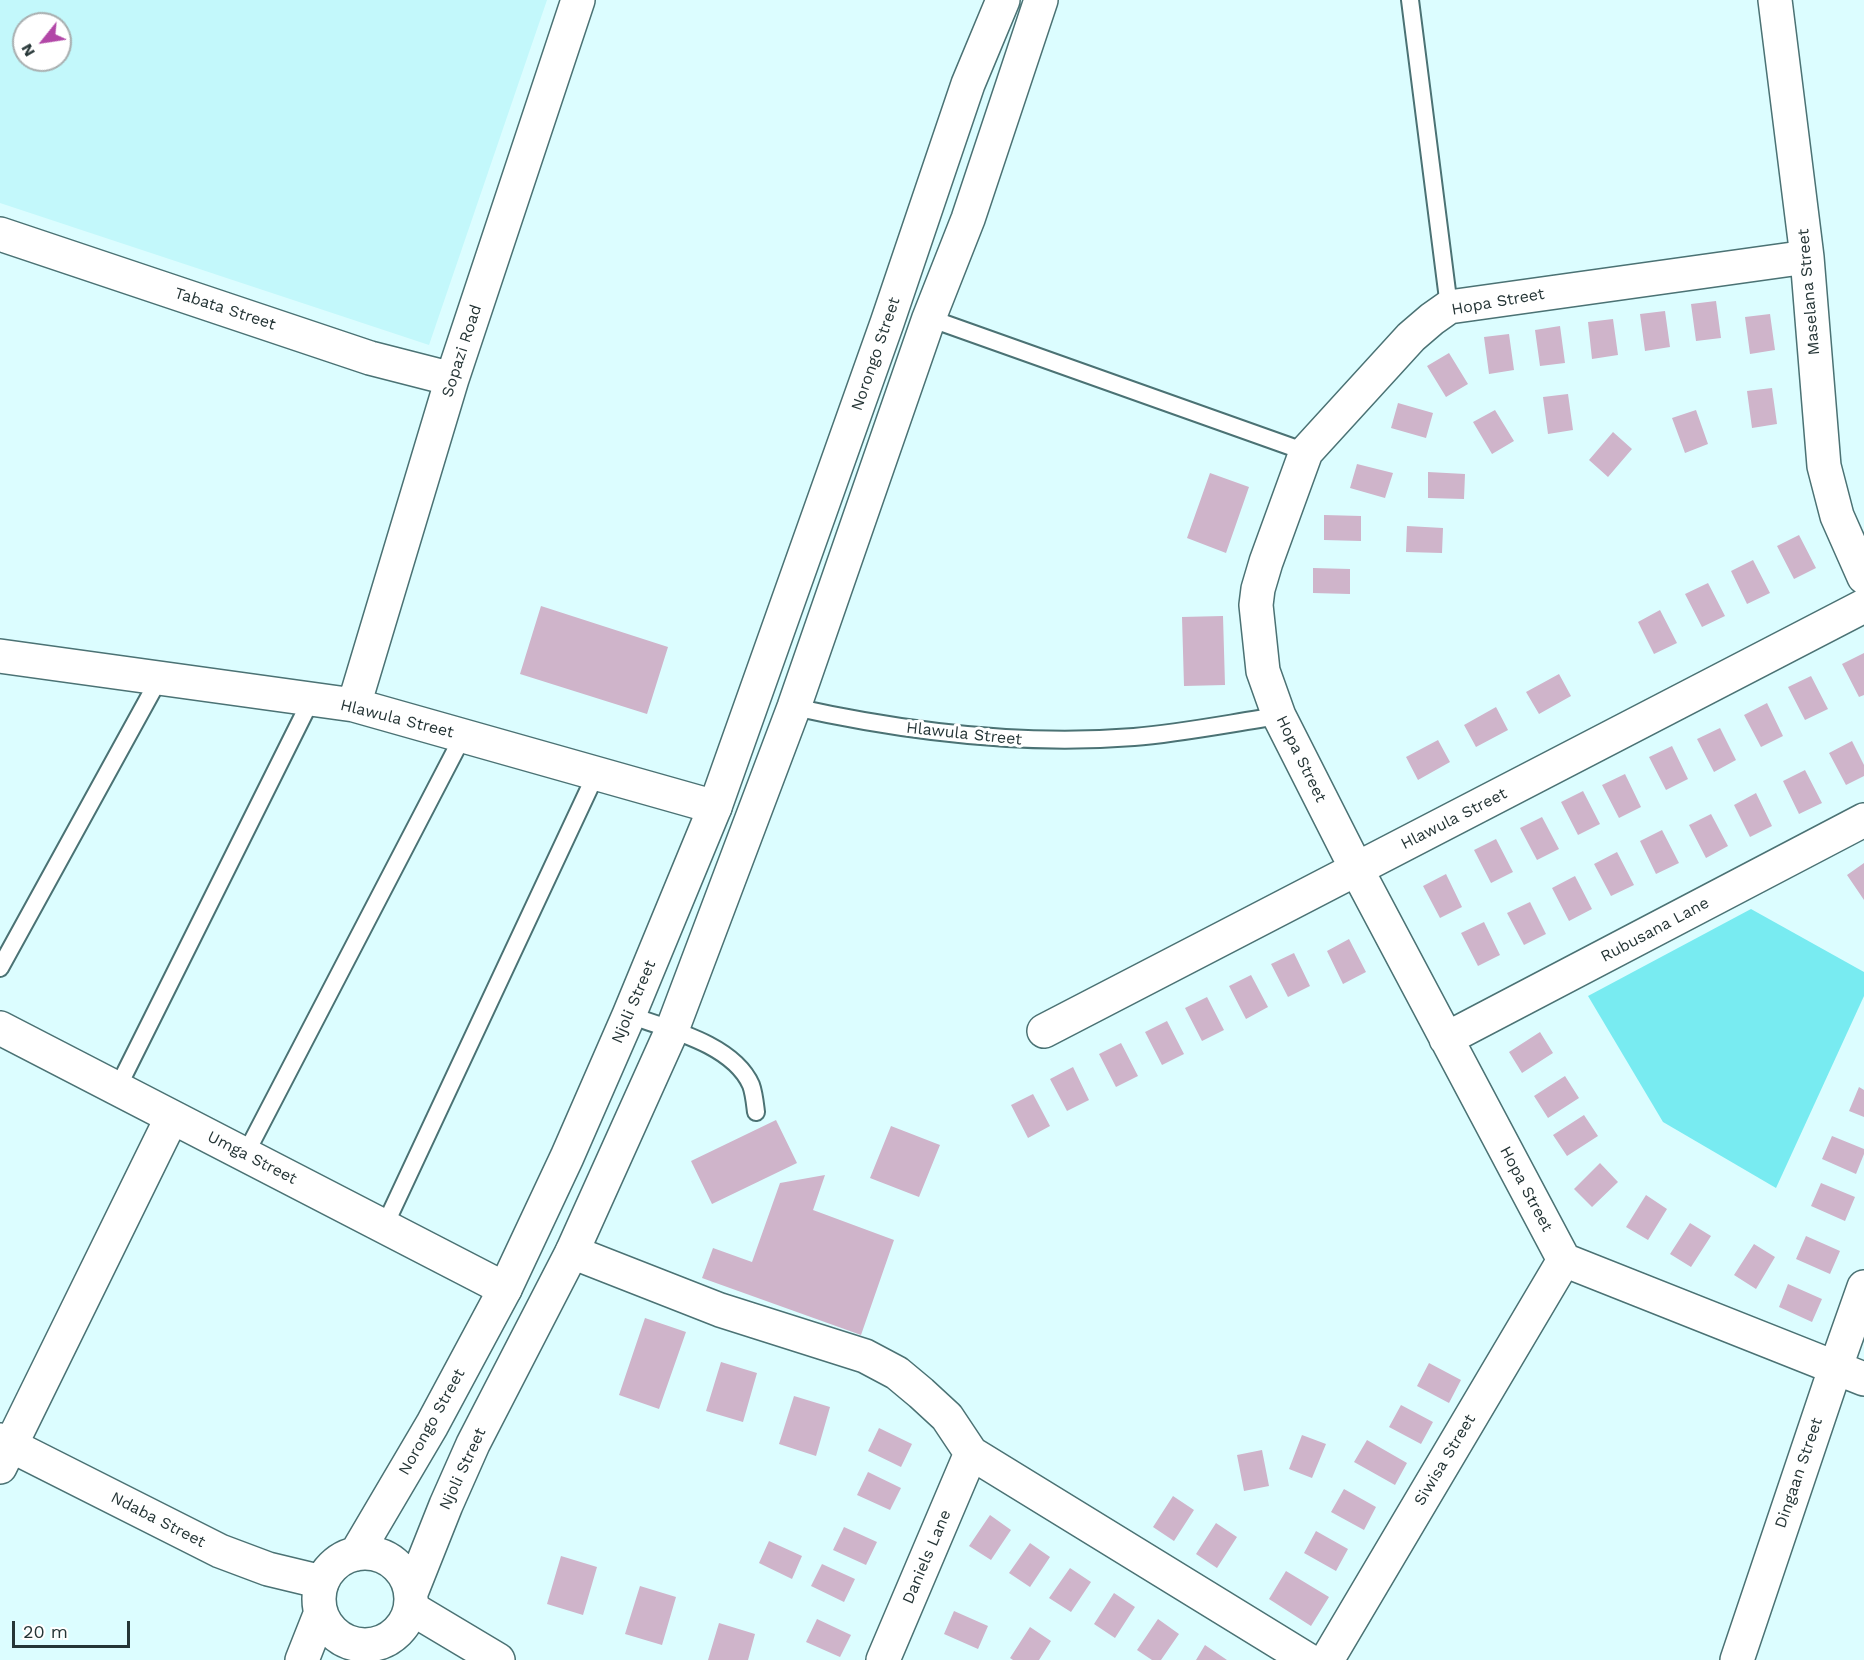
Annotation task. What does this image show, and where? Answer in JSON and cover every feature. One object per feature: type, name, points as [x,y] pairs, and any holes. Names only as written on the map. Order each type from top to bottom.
[{"type":"street","name":"Sopazi Road","points":[[354,705],[452,379],[578,0]]},
{"type":"street","name":"Norongo Street","points":[[751,710],[968,84],[1003,0]]},
{"type":"street","points":[[794,707],[929,318],[968,219],[1041,0]]},
{"type":"street","name":"Maselana Street","points":[[1775,0],[1807,257],[1824,466],[1837,516],[1864,577]]},
{"type":"street","name":"Tabata Street","points":[[0,234],[370,358],[452,379]]},
{"type":"street","name":"Hopa Street","points":[[1564,1260],[1357,870],[1279,716],[1263,671],[1256,605],[1258,589],[1306,452],[1411,337],[1449,307],[1807,257]]},
{"type":"street","name":"Hlawula Street","points":[[1044,1031],[1864,606]]},
{"type":"street","name":"Hlawula Street","points":[[0,657],[354,705],[715,807]]},
{"type":"street","name":"Njoli Street","points":[[411,1601],[446,1505],[473,1444],[572,1252],[672,1030],[794,707]]},
{"type":"street","name":"Njoli Street","points":[[505,1289],[567,1157],[629,1015],[715,807],[751,710]]},
{"type":"street","name":"Rubusana Lane","points":[[1446,1039],[1864,820]]},
{"type":"street","name":"Umga Street","points":[[0,1028],[505,1289]]},
{"type":"street","points":[[4,1451],[172,1117]]},
{"type":"street","points":[[572,1252],[720,1310],[865,1356],[897,1373],[947,1417],[971,1453],[1308,1660]]},
{"type":"street","points":[[1564,1260],[1849,1374]]},
{"type":"street","name":"Siwisa Street","points":[[1327,1660],[1564,1260]]},
{"type":"street","name":"Dingaan Street","points":[[1737,1660],[1849,1374],[1864,1287]]},
{"type":"street","name":"Norongo Street","points":[[356,1554],[432,1425],[505,1289]]},
{"type":"street","name":"Ndaba Street","points":[[4,1451],[220,1551],[268,1569],[322,1597]]},
{"type":"street","name":"Daniels Lane","points":[[883,1660],[971,1453]]},
{"type":"street","points":[[302,1660],[330,1569],[342,1559],[356,1554],[371,1553],[385,1557],[398,1566],[406,1579],[411,1601],[405,1623],[378,1651],[368,1645],[345,1641],[328,1626],[322,1597]]},
{"type":"street","points":[[411,1601],[498,1660]]},
{"type":"lane","points":[[1410,0],[1449,307]]},
{"type":"lane","points":[[929,318],[1306,452]]},
{"type":"lane","points":[[0,968],[159,679]]},
{"type":"lane","points":[[117,1089],[311,700]]},
{"type":"lane","name":"Hlawula Street","points":[[794,707],[879,725],[1025,740],[1092,740],[1136,737],[1279,716]]},
{"type":"lane","points":[[246,1155],[463,736]]},
{"type":"lane","points":[[384,1227],[596,774]]},
{"type":"lane","points":[[629,1015],[718,1049],[738,1065],[751,1086],[756,1112]]},
{"type":"shaded area","points":[[0,0],[547,0],[429,345],[0,203]]},
{"type":"shaded area","points":[[1751,909],[1864,972],[1864,996],[1776,1188],[1663,1122],[1588,996]]},
{"type":"building","points":[[1716,301],[1721,338],[1696,341],[1691,304]]},
{"type":"building","points":[[1665,311],[1670,347],[1645,351],[1640,314]]},
{"type":"building","points":[[1770,314],[1775,350],[1750,354],[1745,317]]},
{"type":"building","points":[[1613,319],[1618,355],[1592,359],[1588,322]]},
{"type":"building","points":[[1560,326],[1565,363],[1540,366],[1535,330]]},
{"type":"building","points":[[1509,334],[1514,370],[1489,374],[1484,337]]},
{"type":"building","points":[[1449,353],[1468,384],[1446,397],[1427,366]]},
{"type":"building","points":[[1772,388],[1777,424],[1752,428],[1747,391]]},
{"type":"building","points":[[1568,394],[1573,430],[1548,434],[1543,397]]},
{"type":"building","points":[[1398,403],[1433,413],[1426,438],[1391,428]]},
{"type":"building","points":[[1495,410],[1514,441],[1492,454],[1473,422]]},
{"type":"building","points":[[1696,410],[1708,444],[1685,453],[1672,418]]},
{"type":"building","points":[[1613,432],[1632,449],[1608,477],[1589,460]]},
{"type":"building","points":[[1357,464],[1393,473],[1385,498],[1350,488]]},
{"type":"building","points":[[1428,472],[1465,474],[1464,499],[1428,498]]},
{"type":"building","points":[[1210,473],[1249,487],[1226,553],[1187,538]]},
{"type":"building","points":[[1324,515],[1361,516],[1361,541],[1324,540]]},
{"type":"building","points":[[1407,526],[1443,528],[1442,553],[1406,552]]},
{"type":"building","points":[[1799,535],[1816,568],[1794,579],[1777,546]]},
{"type":"building","points":[[1753,560],[1770,593],[1747,604],[1731,571]]},
{"type":"building","points":[[1313,568],[1350,569],[1350,594],[1313,593]]},
{"type":"building","points":[[1708,583],[1725,616],[1702,627],[1685,594]]},
{"type":"building","points":[[541,606],[668,647],[647,714],[520,674]]},
{"type":"building","points":[[1660,610],[1677,643],[1654,654],[1638,622]]},
{"type":"building","points":[[1223,616],[1225,685],[1184,686],[1182,617]]},
{"type":"building","points":[[1864,653],[1864,695],[1859,697],[1842,664]]},
{"type":"building","points":[[1559,674],[1571,696],[1539,714],[1526,692]]},
{"type":"building","points":[[1811,676],[1828,709],[1805,720],[1788,687]]},
{"type":"building","points":[[1767,703],[1783,736],[1761,747],[1744,715]]},
{"type":"building","points":[[1496,707],[1508,730],[1476,747],[1464,725]]},
{"type":"building","points":[[1720,728],[1736,760],[1714,772],[1697,739]]},
{"type":"building","points":[[1438,740],[1450,762],[1418,780],[1406,757]]},
{"type":"building","points":[[1852,741],[1864,765],[1864,776],[1846,785],[1829,753]]},
{"type":"building","points":[[1672,746],[1688,779],[1666,790],[1649,757]]},
{"type":"building","points":[[1805,770],[1822,803],[1799,814],[1783,781]]},
{"type":"building","points":[[1625,774],[1641,807],[1619,818],[1602,785]]},
{"type":"building","points":[[1583,791],[1600,824],[1578,835],[1561,802]]},
{"type":"building","points":[[1756,793],[1772,826],[1750,837],[1734,805]]},
{"type":"building","points":[[1711,814],[1728,846],[1706,858],[1689,825]]},
{"type":"building","points":[[1542,817],[1559,849],[1537,860],[1520,828]]},
{"type":"building","points":[[1662,830],[1679,863],[1656,874],[1640,841]]},
{"type":"building","points":[[1496,839],[1513,872],[1491,883],[1474,850]]},
{"type":"building","points":[[1617,852],[1634,885],[1611,896],[1594,864]]},
{"type":"building","points":[[1864,863],[1864,900],[1847,875]]},
{"type":"building","points":[[1446,874],[1462,907],[1440,918],[1423,886]]},
{"type":"building","points":[[1575,876],[1592,909],[1569,921],[1552,888]]},
{"type":"building","points":[[1530,902],[1546,934],[1524,945],[1507,913]]},
{"type":"building","points":[[1484,922],[1500,955],[1478,966],[1461,933]]},
{"type":"building","points":[[1349,939],[1366,972],[1343,984],[1327,951]]},
{"type":"building","points":[[1294,953],[1310,986],[1288,997],[1271,964]]},
{"type":"building","points":[[1251,975],[1268,1007],[1246,1019],[1229,986]]},
{"type":"building","points":[[1207,997],[1224,1030],[1202,1041],[1185,1008]]},
{"type":"building","points":[[1167,1021],[1184,1054],[1162,1065],[1145,1032]]},
{"type":"building","points":[[1540,1032],[1553,1053],[1522,1073],[1509,1052]]},
{"type":"building","points":[[1121,1043],[1138,1076],[1116,1087],[1099,1054]]},
{"type":"building","points":[[1073,1067],[1089,1100],[1067,1111],[1050,1079]]},
{"type":"building","points":[[1565,1076],[1579,1098],[1548,1118],[1534,1096]]},
{"type":"building","points":[[1859,1087],[1864,1090],[1864,1117],[1849,1111]]},
{"type":"building","points":[[1033,1094],[1050,1126],[1028,1138],[1011,1105]]},
{"type":"building","points":[[1584,1115],[1598,1136],[1567,1156],[1553,1135]]},
{"type":"building","points":[[776,1120],[797,1163],[712,1204],[691,1161]]},
{"type":"building","points":[[891,1126],[940,1145],[919,1197],[870,1178]]},
{"type":"building","points":[[1832,1136],[1864,1149],[1856,1174],[1822,1159]]},
{"type":"building","points":[[1600,1163],[1618,1182],[1592,1207],[1574,1189]]},
{"type":"building","points":[[825,1175],[813,1210],[894,1240],[861,1335],[702,1278],[713,1248],[752,1262],[780,1183]]},
{"type":"building","points":[[1821,1183],[1855,1197],[1845,1221],[1811,1206]]},
{"type":"building","points":[[1646,1195],[1667,1209],[1648,1240],[1626,1227]]},
{"type":"building","points":[[1690,1223],[1711,1236],[1691,1267],[1670,1254]]},
{"type":"building","points":[[1806,1236],[1840,1251],[1830,1274],[1796,1259]]},
{"type":"building","points":[[1754,1244],[1775,1257],[1756,1289],[1734,1275]]},
{"type":"building","points":[[1788,1284],[1822,1299],[1812,1322],[1779,1307]]},
{"type":"building","points":[[645,1318],[686,1332],[659,1409],[619,1395]]},
{"type":"building","points":[[721,1362],[757,1373],[743,1422],[706,1411]]},
{"type":"building","points":[[1429,1363],[1461,1380],[1449,1403],[1417,1386]]},
{"type":"building","points":[[794,1396],[830,1407],[816,1456],[779,1444]]},
{"type":"building","points":[[1401,1405],[1433,1422],[1421,1444],[1389,1427]]},
{"type":"building","points":[[879,1428],[912,1444],[901,1467],[868,1451]]},
{"type":"building","points":[[1302,1435],[1326,1444],[1312,1478],[1289,1469]]},
{"type":"building","points":[[1367,1440],[1407,1463],[1395,1485],[1354,1462]]},
{"type":"building","points":[[1262,1450],[1269,1486],[1244,1491],[1237,1455]]},
{"type":"building","points":[[868,1472],[901,1488],[890,1510],[857,1495]]},
{"type":"building","points":[[1344,1489],[1376,1507],[1364,1530],[1331,1512]]},
{"type":"building","points":[[1173,1496],[1194,1510],[1174,1541],[1153,1527]]},
{"type":"building","points":[[990,1515],[1011,1530],[991,1560],[969,1546]]},
{"type":"building","points":[[1216,1523],[1237,1537],[1217,1568],[1196,1554]]},
{"type":"building","points":[[844,1527],[877,1542],[866,1565],[833,1550]]},
{"type":"building","points":[[1316,1531],[1348,1549],[1336,1571],[1304,1553]]},
{"type":"building","points":[[769,1541],[802,1556],[792,1579],[759,1563]]},
{"type":"building","points":[[1030,1543],[1050,1557],[1030,1587],[1009,1573]]},
{"type":"building","points":[[561,1556],[597,1567],[583,1615],[547,1604]]},
{"type":"building","points":[[822,1564],[855,1579],[844,1602],[811,1586]]},
{"type":"building","points":[[1070,1568],[1091,1582],[1071,1612],[1049,1598]]},
{"type":"building","points":[[1286,1571],[1329,1597],[1311,1626],[1269,1599]]},
{"type":"building","points":[[640,1586],[676,1597],[662,1645],[625,1634]]},
{"type":"building","points":[[1114,1593],[1135,1607],[1115,1638],[1094,1624]]},
{"type":"building","points":[[954,1611],[988,1626],[978,1649],[944,1634]]},
{"type":"building","points":[[817,1619],[851,1635],[840,1657],[806,1642]]},
{"type":"building","points":[[1158,1619],[1179,1634],[1161,1660],[1152,1660],[1137,1650]]},
{"type":"building","points":[[719,1623],[755,1634],[748,1660],[708,1660]]},
{"type":"building","points":[[1030,1627],[1051,1641],[1039,1660],[1013,1660],[1010,1658]]},
{"type":"building","points":[[1205,1645],[1227,1660],[1196,1660]]}]
